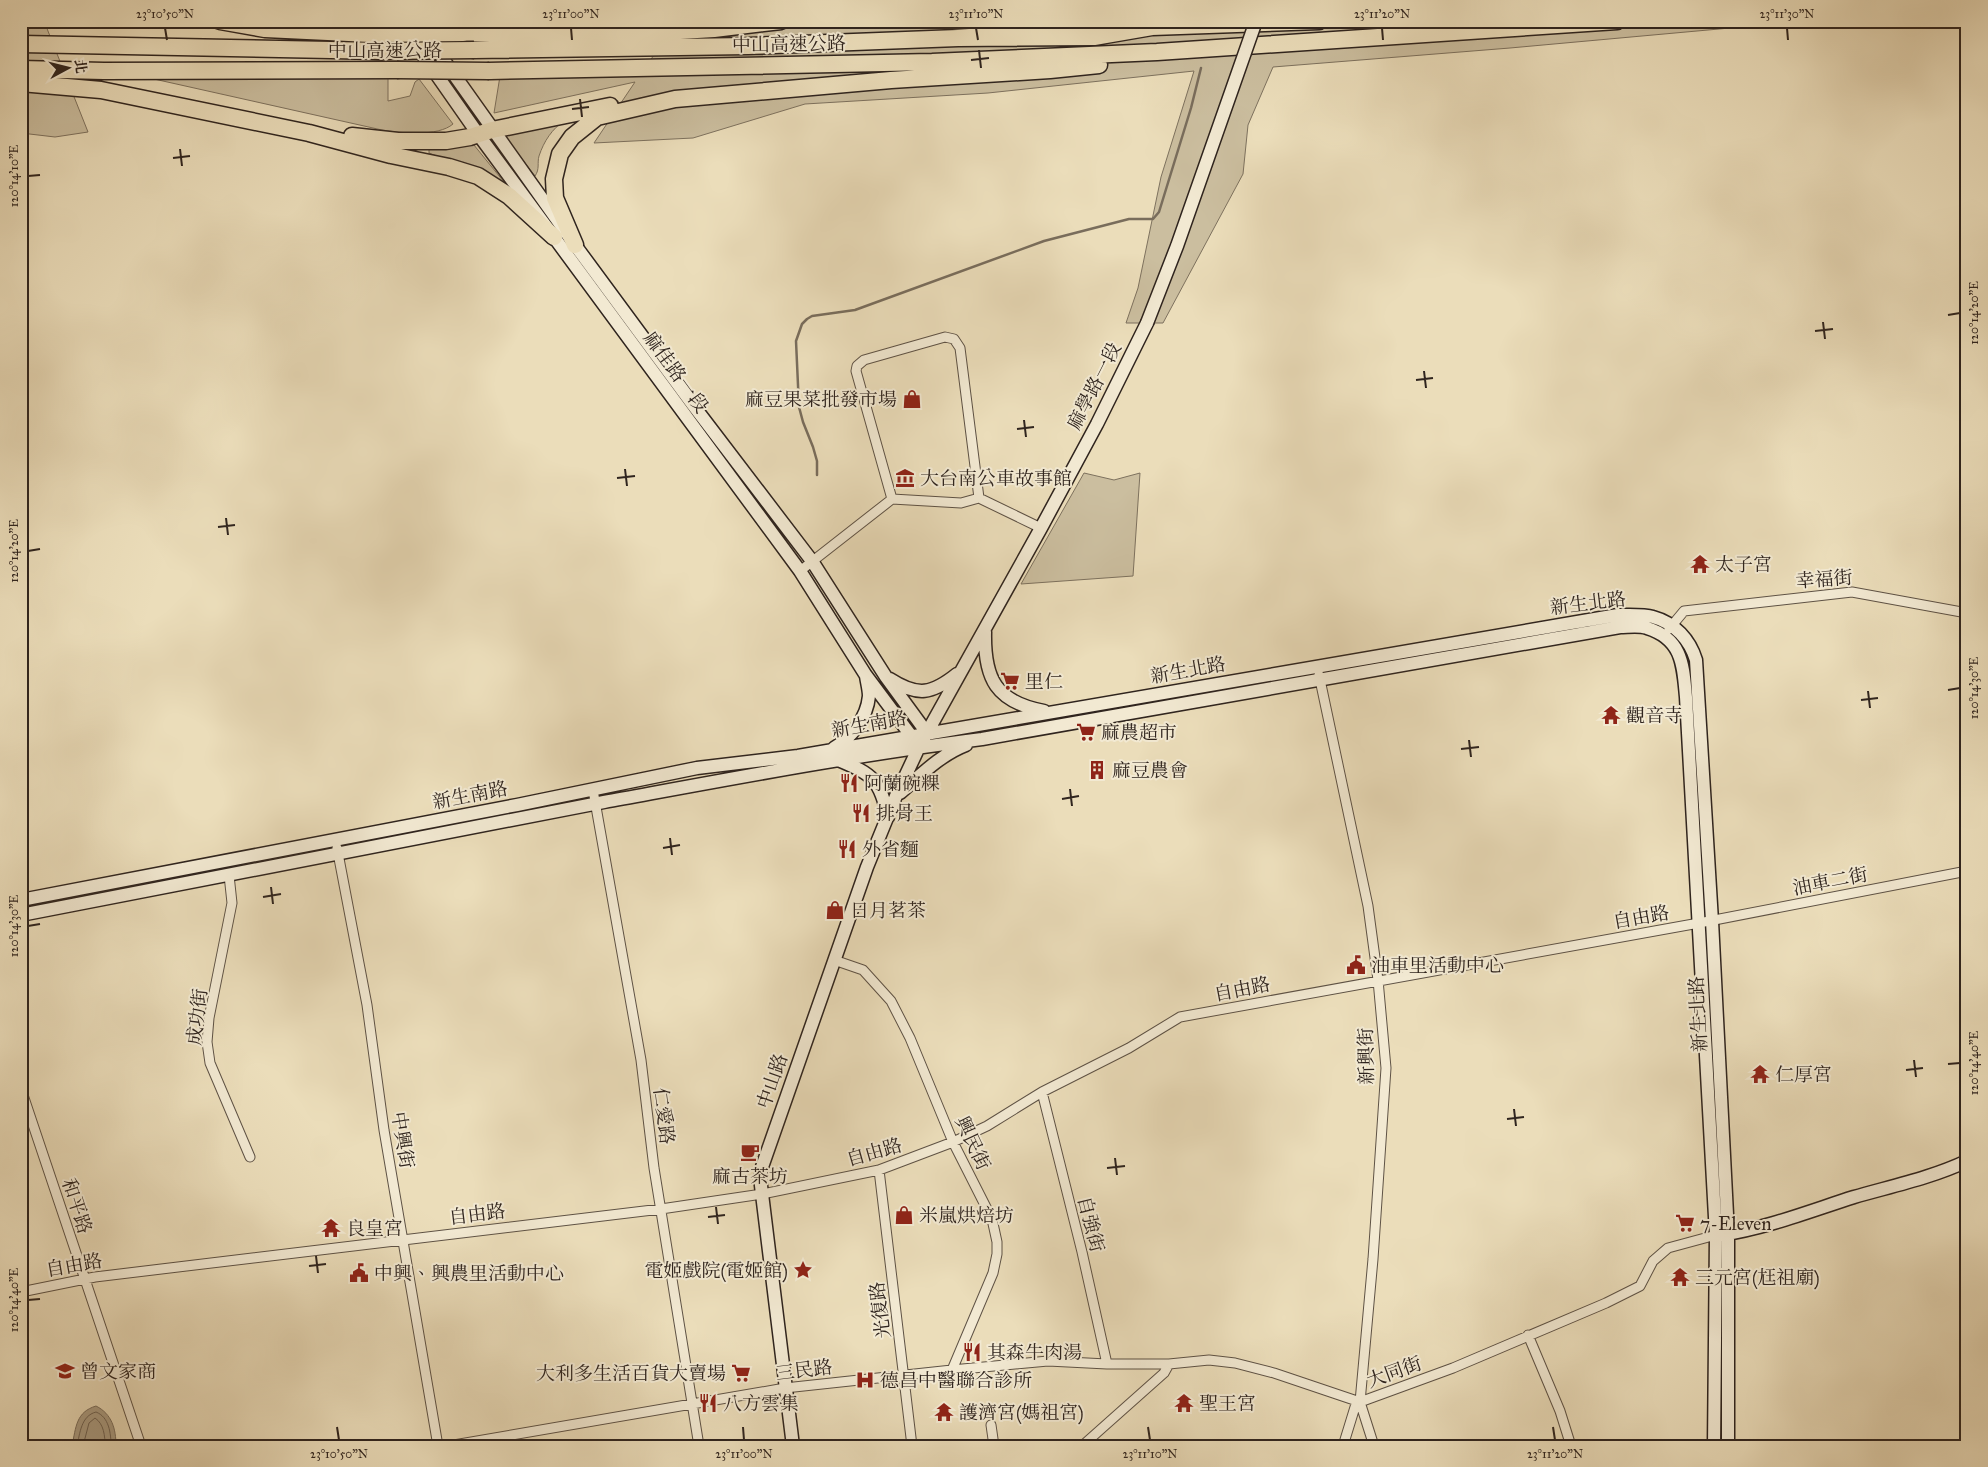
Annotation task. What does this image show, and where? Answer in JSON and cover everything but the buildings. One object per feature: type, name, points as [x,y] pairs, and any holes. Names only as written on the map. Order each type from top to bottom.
[{"type":"highway","points":[[220,21],[265,29],[370,34],[464,33],[576,37],[714,29],[781,21]]},
{"type":"highway","points":[[953,21],[1003,24],[1113,24],[1152,27]]},
{"type":"highway","name":"中山高速公路","points":[[21,44],[382,51],[748,46],[958,38],[1094,36],[1152,27],[1319,21]]},
{"type":"highway","name":"中山高速公路","points":[[21,69],[489,72],[932,62],[1157,52],[1617,21]]},
{"type":"highway","points":[[310,132],[419,142],[446,140],[638,101],[891,80],[1050,70],[1116,63],[1157,52]]},
{"type":"highway","points":[[21,83],[101,90],[310,132],[391,155],[449,167],[478,176],[509,196],[554,236]]},
{"type":"highway","points":[[575,245],[555,198],[554,179],[560,154],[572,137],[597,117],[675,99]]},
{"type":"main road","name":"麻佳路一段","points":[[399,21],[575,245],[699,413],[812,561],[886,676],[927,733]]},
{"type":"main road","name":"麻佳路一段","points":[[416,21],[485,132],[554,236],[800,571],[866,674],[919,747]]},
{"type":"main road","name":"麻學路一段","points":[[919,747],[1042,528],[1097,424],[1147,323],[1177,246],[1256,21]]},
{"type":"main road","name":"新生北路","points":[[927,733],[1618,615],[1652,616],[1668,630]]},
{"type":"main road","name":"新生北路","points":[[919,747],[982,739],[1620,627],[1646,627],[1668,630],[1683,636],[1696,660],[1706,922],[1722,1234],[1728,1446]]},
{"type":"main road","points":[[985,630],[985,651],[990,673],[999,690],[1010,700],[1028,708],[1052,713]]},
{"type":"main road","points":[[886,676],[902,687],[925,692],[944,685],[961,671]]},
{"type":"main road","points":[[829,750],[845,742],[858,726],[869,697],[866,674]]},
{"type":"main road","name":"新生南路","points":[[21,900],[594,790],[697,768],[798,756],[927,733]]},
{"type":"main road","points":[[896,796],[936,761],[952,750],[982,739]]},
{"type":"main road","name":"新生南路","points":[[21,915],[595,804],[919,747]]},
{"type":"main road","name":"中山路","points":[[793,1446],[760,1177],[867,867],[896,796],[919,747]]},
{"type":"main road","points":[[838,760],[874,779],[881,790],[888,817]]},
{"type":"main road","points":[[1722,1234],[1769,1224],[1941,1172],[1967,1161]]},
{"type":"main road","name":"新生北路","points":[[1714,1446],[1722,1234]]},
{"type":"street","points":[[892,499],[856,370],[864,360],[945,337],[954,339],[960,348],[979,498]]},
{"type":"street","points":[[800,571],[892,499],[961,503],[979,498],[1042,528]]},
{"type":"street","name":"幸福街","points":[[1668,630],[1684,611],[1852,592],[1967,614]]},
{"type":"street","name":"新興街","points":[[1318,666],[1368,906],[1378,980],[1386,1068],[1374,1250],[1360,1402],[1355,1407],[1343,1446]]},
{"type":"street","name":"仁愛路","points":[[594,790],[641,1060],[654,1168],[699,1446]]},
{"type":"street","name":"中興街","points":[[335,840],[367,1006],[384,1130],[438,1446]]},
{"type":"street","name":"油車二街","points":[[1706,922],[1967,871]]},
{"type":"street","name":"成功街","points":[[229,875],[232,903],[209,1018],[207,1042],[210,1063],[250,1157]]},
{"type":"street","name":"自由路","points":[[21,1292],[85,1279],[662,1209],[762,1194],[879,1170],[953,1142],[987,1126],[1042,1092],[1129,1048],[1180,1017],[1706,922]]},
{"type":"street","name":"興民街","points":[[834,960],[863,970],[891,1001],[910,1038],[953,1142],[992,1219],[997,1242],[997,1254],[989,1282],[952,1370]]},
{"type":"street","name":"和平路","points":[[21,1089],[141,1446]]},
{"type":"street","name":"自強街","points":[[1042,1092],[1082,1252],[1107,1364]]},
{"type":"street","name":"光復路","points":[[879,1170],[912,1446]]},
{"type":"street","name":"大同街","points":[[1169,1364],[1209,1360],[1235,1362],[1360,1402],[1453,1368],[1606,1303],[1640,1286],[1653,1261],[1668,1248],[1722,1234]]},
{"type":"street","points":[[1528,1335],[1560,1411],[1571,1446]]},
{"type":"street","name":"三民路","points":[[448,1446],[785,1388],[1048,1361],[1107,1364],[1169,1364]]},
{"type":"street","points":[[1082,1446],[1164,1373],[1169,1364]]},
{"type":"street","points":[[1360,1402],[1374,1446]]},
{"type":"street","points":[[991,1425],[994,1446]]},
{"type":"shaded area","points":[[21,21],[44,21],[88,132],[55,137],[21,133]]},
{"type":"shaded area","points":[[677,21],[1550,21],[1543,31],[1651,21],[1807,21],[1273,67],[1248,125],[1243,174],[1163,323],[1126,323],[1138,288],[1161,177],[1194,71],[988,93],[805,104],[693,138],[594,143],[635,82],[494,113],[500,76],[641,74]]},
{"type":"shaded area","points":[[145,77],[388,78],[388,101],[410,96],[415,82],[419,79],[453,124],[438,131],[419,133],[382,130]]},
{"type":"shaded area","points":[[565,120],[552,131],[543,145],[535,176],[497,126]]},
{"type":"shaded area","points":[[465,134],[504,182],[497,181],[429,153],[429,147]]},
{"type":"shaded area","points":[[1084,473],[1114,480],[1140,473],[1133,576],[1021,584]]},
{"type":"water","points":[[96,1406],[106,1413],[112,1423],[116,1446],[72,1446],[76,1427],[81,1416],[84,1412]]},
{"type":"waterway","points":[[817,475],[817,461],[799,407],[796,341],[802,324],[812,316],[855,310],[1044,241],[1129,219],[1153,219],[1159,212],[1191,108],[1201,68]]},
{"type":"place","name":"麻豆果菜批發市場","points":[[912,399]]},
{"type":"place","name":"大台南公車故事館","points":[[905,478]]},
{"type":"place","name":"太子宮","points":[[1700,564]]},
{"type":"place","name":"里仁","points":[[1010,681]]},
{"type":"place","name":"觀音寺","points":[[1611,715]]},
{"type":"place","name":"麻農超市","points":[[1086,732]]},
{"type":"place","name":"麻豆農會","points":[[1097,770]]},
{"type":"place","name":"阿蘭碗粿","points":[[849,783]]},
{"type":"place","name":"排骨王","points":[[861,813]]},
{"type":"place","name":"外省麵","points":[[847,849]]},
{"type":"place","name":"日月茗茶","points":[[835,910]]},
{"type":"place","name":"油車里活動中心","points":[[1356,965]]},
{"type":"place","name":"仁厚宮","points":[[1760,1074]]},
{"type":"place","name":"麻古茶坊","points":[[750,1152]]},
{"type":"place","name":"米嵐烘焙坊","points":[[904,1215]]},
{"type":"place","name":"7-Eleven","points":[[1685,1223]]},
{"type":"place","name":"良皇宮","points":[[331,1228]]},
{"type":"place","name":"電姬戲院(電姬館)","points":[[803,1270]]},
{"type":"place","name":"中興、興農里活動中心","points":[[359,1273]]},
{"type":"place","name":"三元宮(尪祖廟)","points":[[1680,1277]]},
{"type":"place","name":"其森牛肉湯","points":[[972,1352]]},
{"type":"place","name":"曾文家商","points":[[65,1371]]},
{"type":"place","name":"大利多生活百貨大賣場","points":[[741,1373]]},
{"type":"place","name":"德昌中醫聯合診所","points":[[865,1380]]},
{"type":"place","name":"八方雲集","points":[[708,1403]]},
{"type":"place","name":"聖王宮","points":[[1184,1403]]},
{"type":"place","name":"護濟宮(媽祖宮)","points":[[944,1412]]}]
